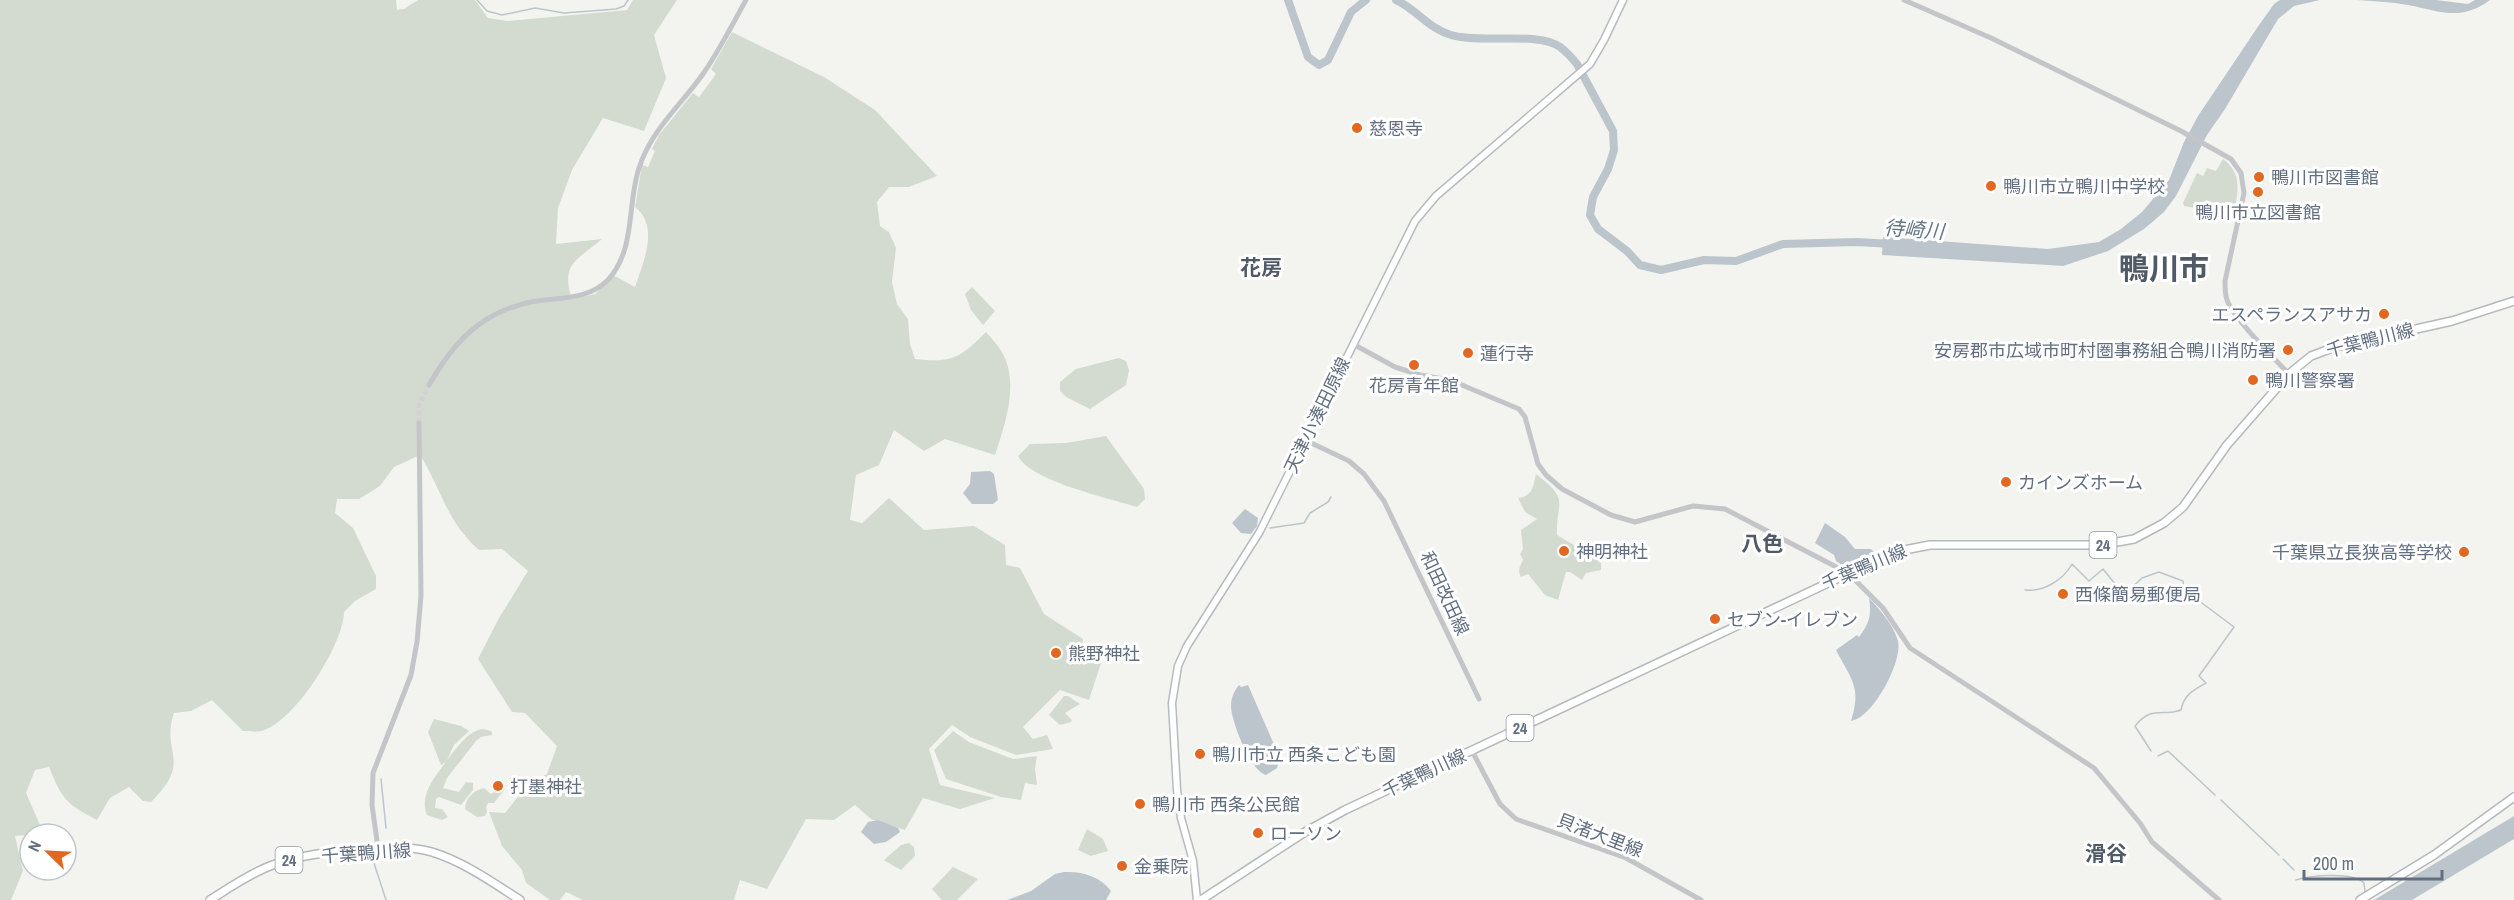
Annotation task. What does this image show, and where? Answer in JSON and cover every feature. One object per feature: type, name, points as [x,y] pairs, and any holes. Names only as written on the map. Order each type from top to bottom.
[{"type":"main road","name":"天津小湊田原線","points":[[1199,900],[1193,861],[1178,797],[1173,723],[1175,677],[1184,651],[1252,545],[1418,216],[1436,196],[1586,67],[1597,54],[1623,0]]},
{"type":"main road","name":"千葉鴨川線","points":[[1199,900],[1319,824],[1894,552],[1918,546],[2100,545],[2124,542],[2146,534],[2183,507],[2221,452],[2289,374],[2306,359],[2325,350],[2452,321],[2514,301]]},
{"type":"main road","points":[[2360,900],[2434,855],[2514,797]]},
{"type":"main road","name":"千葉鴨川線","points":[[210,900],[261,870],[279,863],[378,848],[416,849],[438,855],[462,865],[520,900]]},
{"type":"street","points":[[429,385],[446,356],[467,333],[492,316],[532,302],[579,296],[593,291],[607,280],[618,266],[626,249],[634,185],[646,151],[660,126],[701,77],[746,0]]},
{"type":"street","points":[[1904,0],[1991,38],[2181,131],[2224,154],[2238,166],[2244,185],[2225,285],[2227,300],[2241,320],[2289,374]]},
{"type":"street","points":[[1353,344],[1395,367],[1420,375],[1442,378],[1519,409],[1525,417],[1538,464],[1546,475],[1562,489],[1626,521],[1635,522],[1693,506],[1725,509],[1848,573],[1883,608],[1910,648],[2094,768],[2140,822],[2152,842],[2219,900]]},
{"type":"street","points":[[378,848],[372,805],[373,773],[411,675],[417,642],[421,596],[419,423]]},
{"type":"street","name":"和田改田線","points":[[1305,440],[1349,461],[1364,474],[1384,501],[1479,699]]},
{"type":"street","name":"貝渚大里線","points":[[1472,751],[1500,804],[1516,819],[1626,858],[1701,900]]},
{"type":"shaded area","points":[[0,0],[396,0],[397,10],[404,9],[418,0],[475,0],[488,18],[507,21],[627,10],[633,0],[677,0],[654,35],[666,78],[644,131],[603,118],[572,170],[558,208],[556,244],[602,239],[578,258],[570,270],[568,278],[572,299],[595,294],[615,276],[635,287],[645,256],[648,234],[643,215],[635,207],[642,165],[648,167],[655,151],[652,149],[659,135],[693,93],[699,97],[716,74],[711,69],[732,32],[824,77],[875,110],[937,176],[909,187],[889,187],[877,202],[880,226],[889,232],[896,248],[892,282],[897,304],[908,319],[910,344],[915,359],[938,360],[955,357],[986,332],[997,345],[1008,366],[1010,378],[1009,404],[1003,431],[995,455],[945,439],[924,451],[894,430],[879,465],[856,475],[850,520],[862,523],[889,498],[924,530],[974,526],[1005,545],[1006,565],[1020,568],[1044,614],[1083,639],[1082,655],[1102,660],[1089,700],[1060,690],[1023,727],[1033,739],[1047,735],[1053,749],[1016,755],[970,737],[952,725],[929,749],[940,785],[995,798],[960,809],[923,798],[905,830],[871,819],[855,805],[834,820],[806,819],[767,889],[740,880],[734,900],[583,900],[566,892],[560,900],[550,900],[526,883],[522,870],[502,846],[489,812],[505,813],[529,783],[547,774],[557,746],[525,713],[512,712],[478,659],[499,618],[528,571],[502,549],[479,550],[468,539],[452,516],[420,455],[394,467],[380,486],[359,499],[337,499],[335,513],[353,528],[376,576],[376,589],[355,601],[344,612],[336,643],[315,680],[288,714],[274,725],[261,731],[243,731],[212,700],[191,711],[174,713],[171,727],[173,766],[171,776],[164,788],[151,802],[143,801],[129,787],[110,798],[97,820],[66,800],[49,767],[35,770],[26,793],[39,822],[18,822],[18,836],[15,836],[18,849],[18,882],[11,900],[0,900]]},
{"type":"shaded area","points":[[2280,0],[2320,0],[2294,6],[2278,19],[2207,135],[2176,196],[2164,212],[2144,229],[2108,251],[2063,266],[1882,255],[1883,237],[2048,249],[2099,242],[2121,229],[2142,212],[2169,180],[2184,142],[2198,116],[2257,28],[2274,4]]},
{"type":"shaded area","points":[[2355,0],[2436,0],[2468,4],[2475,0],[2490,0],[2469,11],[2450,13],[2402,4]]},
{"type":"shaded area","points":[[2223,159],[2234,171],[2238,184],[2234,214],[2184,206],[2183,203],[2197,173],[2203,176],[2207,168],[2216,171]]},
{"type":"shaded area","points":[[972,287],[995,311],[983,325],[971,310],[965,294]]},
{"type":"shaded area","points":[[1119,358],[1126,361],[1129,370],[1126,385],[1090,409],[1066,397],[1060,391],[1060,382],[1076,369]]},
{"type":"shaded area","points":[[1106,436],[1144,489],[1145,499],[1137,507],[1054,481],[1026,465],[1018,456],[1030,444],[1066,443]]},
{"type":"shaded area","points":[[990,471],[994,474],[998,500],[993,504],[972,504],[963,493],[970,484],[971,472]]},
{"type":"shaded area","points":[[1536,474],[1558,496],[1557,535],[1574,545],[1595,545],[1601,561],[1601,570],[1586,573],[1582,580],[1566,572],[1558,600],[1545,595],[1528,574],[1521,577],[1519,572],[1523,560],[1520,554],[1523,549],[1521,530],[1537,519],[1525,512],[1518,498],[1529,493]]},
{"type":"shaded area","points":[[1245,509],[1258,518],[1257,526],[1251,534],[1241,533],[1232,523]]},
{"type":"shaded area","points":[[1825,523],[1845,537],[1855,549],[1871,549],[1876,554],[1845,567],[1836,561],[1834,555],[1815,543]]},
{"type":"shaded area","points":[[1869,598],[1893,629],[1898,641],[1898,650],[1891,674],[1877,700],[1860,718],[1851,721],[1855,691],[1836,650],[1857,635],[1859,637],[1870,614]]},
{"type":"shaded area","points":[[1239,685],[1241,687],[1248,685],[1280,758],[1277,768],[1266,775],[1260,772],[1248,756],[1234,723],[1231,703]]},
{"type":"shaded area","points":[[1064,696],[1080,704],[1065,713],[1072,720],[1071,722],[1060,725],[1049,715]]},
{"type":"shaded area","points":[[434,719],[461,726],[469,731],[454,745],[447,760],[473,733],[479,730],[492,732],[492,735],[481,737],[476,741],[447,778],[443,788],[459,792],[466,782],[473,783],[473,790],[461,805],[439,797],[436,799],[435,808],[442,809],[448,817],[442,820],[427,815],[425,808],[429,787],[446,762],[441,765],[428,732]]},
{"type":"shaded area","points":[[953,731],[969,742],[1013,759],[1037,756],[1035,769],[1037,785],[1025,783],[1021,800],[1001,797],[946,779],[934,750]]},
{"type":"shaded area","points":[[503,787],[505,789],[494,803],[488,803],[485,816],[477,817],[465,809],[471,795],[477,791],[484,788],[491,794]]},
{"type":"shaded area","points":[[2514,816],[2514,839],[2412,900],[2374,900]]},
{"type":"shaded area","points":[[878,820],[898,828],[900,832],[886,842],[874,844],[861,832],[868,822]]},
{"type":"shaded area","points":[[1087,829],[1103,839],[1108,851],[1091,856],[1078,850]]},
{"type":"shaded area","points":[[909,843],[914,847],[915,856],[901,870],[884,860],[901,845]]},
{"type":"shaded area","points":[[953,867],[978,879],[957,900],[942,900],[932,889]]},
{"type":"shaded area","points":[[1077,872],[1090,876],[1102,882],[1111,891],[1106,900],[1007,900],[1031,891],[1055,874]]},
{"type":"waterway","points":[[477,0],[487,11],[502,15],[535,8],[564,13],[616,9],[624,6],[628,0]]},
{"type":"waterway","points":[[1288,0],[1308,57],[1319,65],[1328,60],[1351,12],[1366,0]]},
{"type":"waterway","name":"待崎川","points":[[1396,0],[1436,28],[1451,35],[1550,42],[1571,57],[1613,131],[1614,150],[1608,169],[1593,197],[1590,215],[1598,229],[1627,251],[1640,265],[1661,270],[1704,260],[1736,261],[1783,244],[1857,242],[1892,244]]},
{"type":"waterway","points":[[1270,528],[1304,523],[1310,513],[1328,502],[1331,497]]},
{"type":"waterway","points":[[2025,590],[2039,589],[2052,584],[2064,575],[2072,564],[2089,581],[2103,569],[2124,595],[2142,578],[2159,572],[2183,581],[2184,590],[2189,594]]},
{"type":"waterway","points":[[2151,751],[2135,726],[2152,714],[2181,710],[2189,694],[2206,683],[2199,676],[2234,627],[2194,597]]},
{"type":"waterway","points":[[2158,756],[2168,751],[2215,795]]},
{"type":"waterway","points":[[381,779],[386,828]]},
{"type":"waterway","points":[[2221,800],[2279,855]]},
{"type":"waterway","points":[[2283,859],[2294,870]]},
{"type":"waterway","points":[[373,860],[386,900]]},
{"type":"waterway","points":[[2296,880],[2321,876],[2351,877],[2364,883],[2365,892]]},
{"type":"tunnel","points":[[419,423],[419,405],[429,385]]},
{"type":"place","name":"慈恩寺","points":[[1357,128]]},
{"type":"place","name":"鴨川市図書館","points":[[2259,177]]},
{"type":"place","name":"鴨川市立鴨川中学校","points":[[1991,186]]},
{"type":"place","name":"鴨川市立図書館","points":[[2258,192]]},
{"type":"place","name":"エスペランスアサカ","points":[[2384,314]]},
{"type":"place","name":"安房郡市広域市町村圏事務組合鴨川消防署","points":[[2288,350]]},
{"type":"place","name":"蓮行寺","points":[[1468,353]]},
{"type":"place","name":"花房青年館","points":[[1414,365]]},
{"type":"place","name":"鴨川警察署","points":[[2253,380]]},
{"type":"place","name":"カインズホーム","points":[[2006,482]]},
{"type":"place","name":"神明神社","points":[[1564,551]]},
{"type":"place","name":"千葉県立長狭高等学校","points":[[2464,552]]},
{"type":"place","name":"西條簡易郵便局","points":[[2063,594]]},
{"type":"place","name":"セブン-イレブン","points":[[1715,619]]},
{"type":"place","name":"熊野神社","points":[[1056,653]]},
{"type":"place","name":"鴨川市立 西条こども園","points":[[1200,754]]},
{"type":"place","name":"打墨神社","points":[[498,786]]},
{"type":"place","name":"鴨川市 西条公民館","points":[[1140,804]]},
{"type":"place","name":"ローソン","points":[[1258,833]]},
{"type":"place","name":"金乗院","points":[[1122,866]]},
{"type":"district","name":"花房","points":[[1261,267]]},
{"type":"district","name":"鴨川市","points":[[2164,268]]},
{"type":"district","name":"八色","points":[[1762,543]]},
{"type":"district","name":"滑谷","points":[[2106,853]]}]
